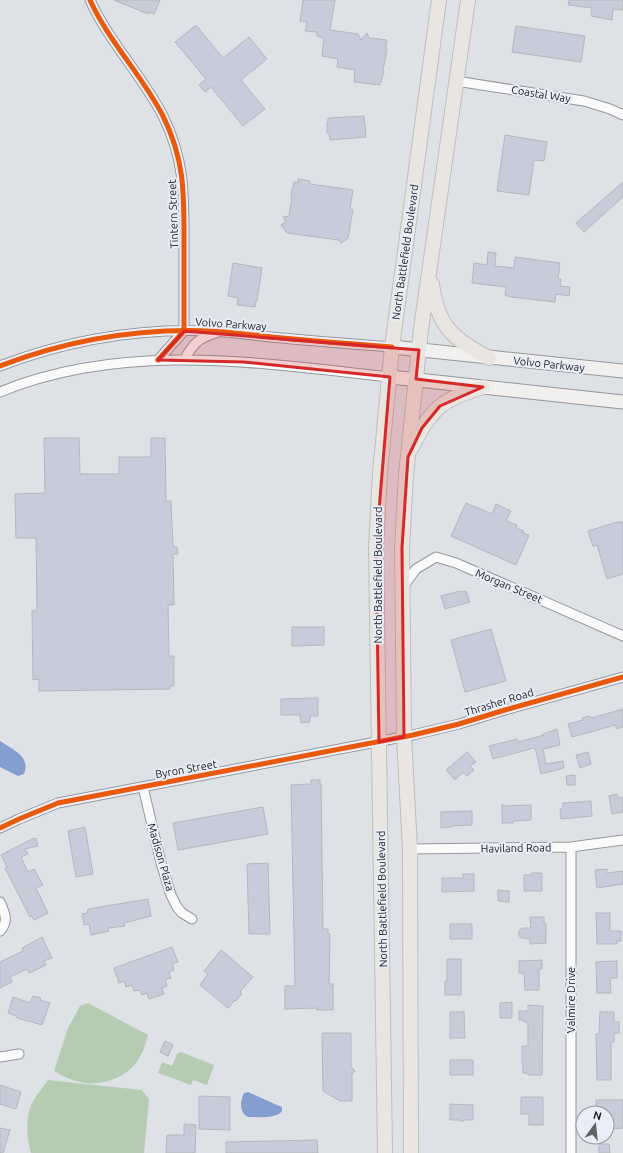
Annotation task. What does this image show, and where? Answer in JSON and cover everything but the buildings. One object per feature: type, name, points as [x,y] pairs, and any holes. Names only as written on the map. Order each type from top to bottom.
[{"type":"main road","name":"North Battlefield Boulevard","points":[[385,1153],[376,547],[380,473],[392,347],[439,0]]},
{"type":"main road","points":[[411,1153],[410,849],[404,737],[402,548],[407,462],[418,350],[468,0]]},
{"type":"main road","points":[[430,265],[434,299],[439,314],[445,324],[452,334],[465,345],[490,358]]},
{"type":"main road","name":"Volvo Parkway","points":[[392,347],[623,371]]},
{"type":"main road","points":[[390,377],[623,402]]},
{"type":"main road","points":[[407,462],[422,428],[440,406],[454,397],[483,387]]},
{"type":"street","name":"Tintern Street","points":[[90,0],[107,30],[153,97],[172,136],[178,154],[184,192],[184,331]]},
{"type":"street","name":"Coastal Way","points":[[456,81],[584,100],[610,108],[623,115]]},
{"type":"street","name":"Volvo Parkway","points":[[0,366],[24,357],[78,342],[136,333],[184,331],[221,332],[392,347]]},
{"type":"street","points":[[158,360],[184,331]]},
{"type":"street","points":[[184,360],[192,346],[197,342],[209,335],[221,332]]},
{"type":"street","points":[[0,392],[41,378],[76,370],[112,363],[158,360],[244,362],[390,377]]},
{"type":"street","name":"Morgan Street","points":[[403,587],[416,569],[436,557],[456,563],[623,636]]},
{"type":"street","name":"Thrasher Road","points":[[379,742],[459,724],[623,676]]},
{"type":"street","name":"Byron Street","points":[[0,828],[58,803],[379,742]]},
{"type":"street","name":"Madison Plaza","points":[[143,787],[160,863],[171,895],[182,913],[192,919]]},
{"type":"street","name":"Haviland Road","points":[[410,849],[571,846],[623,840]]},
{"type":"street","name":"Valmire Drive","points":[[571,846],[571,1153]]},
{"type":"street","points":[[0,902],[5,912],[6,921],[4,927],[0,931]]},
{"type":"street","points":[[0,1057],[19,1054]]},
{"type":"highlighted area","points":[[184,331],[419,350],[416,379],[483,387],[440,406],[422,428],[408,457],[402,548],[404,737],[379,742],[376,547],[390,377],[244,362],[158,360]]},
{"type":"green space","points":[[88,1003],[148,1035],[142,1053],[131,1069],[118,1077],[103,1082],[80,1082],[67,1078],[54,1071],[68,1028],[80,1006]]},
{"type":"green space","points":[[181,1052],[214,1065],[207,1085],[193,1080],[191,1085],[158,1073],[162,1062],[172,1066],[177,1054]]},
{"type":"green space","points":[[48,1080],[142,1090],[149,1099],[144,1153],[31,1153],[27,1132],[29,1111],[35,1098]]},
{"type":"water","points":[[0,741],[20,754],[23,758],[26,768],[24,774],[18,776],[0,767]]},
{"type":"water","points":[[248,1092],[282,1107],[282,1111],[279,1114],[271,1116],[248,1117],[243,1113],[241,1106],[244,1093]]},
{"type":"cycle path","points":[[90,0],[106,30],[155,101],[163,116],[176,148],[182,178],[184,209],[184,331],[158,360]]},
{"type":"cycle path","points":[[0,366],[51,349],[77,343],[130,334],[157,332],[218,331],[302,340],[392,347]]},
{"type":"cycle path","points":[[0,828],[58,803],[413,735],[459,724],[623,677]]}]
